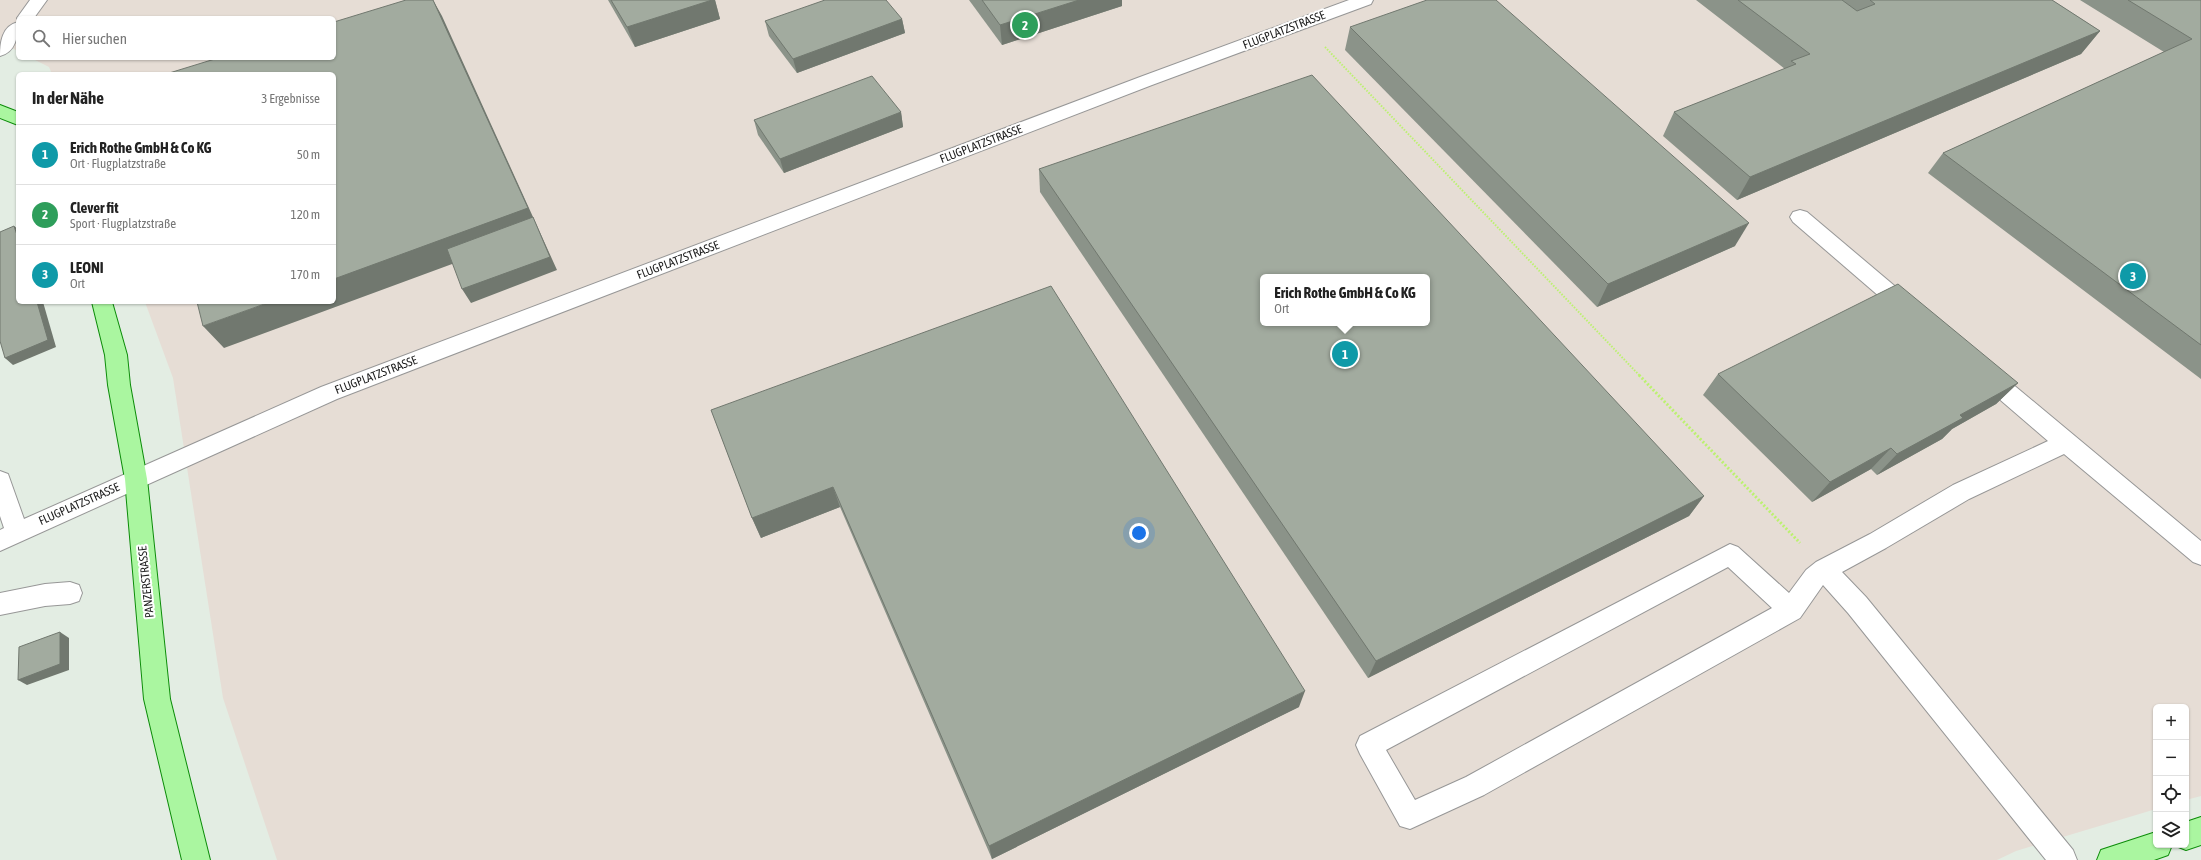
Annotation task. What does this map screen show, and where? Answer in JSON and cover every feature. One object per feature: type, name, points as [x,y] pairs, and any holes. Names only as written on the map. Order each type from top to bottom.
[{"type":"main road","points":[[0,110],[16,118]]},
{"type":"main road","name":"PANZERSTRASSE","points":[[103,304],[116,355],[119,385],[136,479],[157,699],[196,860]]},
{"type":"main road","points":[[2189,835],[2201,831]]},
{"type":"main road","points":[[2111,860],[2153,847]]},
{"type":"street","points":[[26,16],[38,0]]},
{"type":"street","name":"FLUGPLATZSTRASSE","points":[[8,536],[329,393],[1301,22],[1365,0]]},
{"type":"street","points":[[0,51],[16,30]]},
{"type":"street","points":[[1800,217],[1927,325]]},
{"type":"street","points":[[1970,361],[2066,443],[2201,554]]},
{"type":"street","points":[[1790,610],[1730,554],[1369,745],[1410,816],[1475,786],[1790,610],[1814,578],[1824,569],[1878,541],[1961,492],[2066,443]]},
{"type":"street","points":[[0,481],[8,536]]},
{"type":"street","points":[[1824,569],[1857,605],[2063,860]]},
{"type":"street","points":[[0,604],[44,595],[70,593]]},
{"type":"path","points":[[1301,22],[1824,569]]},
{"type":"shaded area","points":[[0,0],[2201,0],[2201,796],[2189,799],[2189,704],[2153,704],[2153,810],[2016,851],[1997,860],[277,860],[223,698],[173,378],[146,304],[336,304],[336,72],[51,72],[49,67],[35,60],[336,60],[336,16],[16,16],[16,50],[0,42]]},
{"type":"building","points":[[406,0],[433,0],[528,208],[336,278],[336,72],[172,72],[212,60],[336,60],[336,21]]},
{"type":"building","points":[[611,0],[712,0],[627,27]]},
{"type":"building","points":[[825,0],[886,0],[902,19],[793,59],[765,21]]},
{"type":"building","points":[[982,0],[1079,0],[1000,25]]},
{"type":"building","points":[[1427,0],[1496,0],[1749,223],[1608,284],[1350,27]]},
{"type":"building","points":[[1738,0],[1842,0],[1857,11],[1875,4],[1870,0],[2052,0],[2100,31],[1750,177],[1674,112],[1796,64],[1791,61],[1810,54]]},
{"type":"building","points":[[2128,0],[2201,0],[2201,345],[1943,153],[2192,39]]},
{"type":"building","points":[[1312,75],[1704,496],[1376,661],[1039,169]]},
{"type":"building","points":[[872,76],[901,112],[780,159],[754,120]]},
{"type":"building","points":[[533,217],[550,257],[462,289],[447,249]]},
{"type":"building","points":[[14,226],[16,232],[16,304],[38,304],[48,340],[5,358],[0,341],[0,232]]},
{"type":"building","points":[[1898,284],[2018,383],[1960,415],[1963,418],[1897,454],[1891,448],[1830,482],[1718,374]]},
{"type":"building","points":[[1051,286],[1305,691],[989,846],[833,487],[752,518],[711,410]]},
{"type":"building","points":[[198,304],[264,304],[203,326]]},
{"type":"building","points":[[60,632],[60,664],[18,680],[19,647]]},
{"type":"place","name":"Clever fit","points":[[1025,25]]},
{"type":"place","name":"LEONI","points":[[2133,276]]},
{"type":"place","name":"Erich Rothe GmbH & Co KG","points":[[1345,354]]}]
